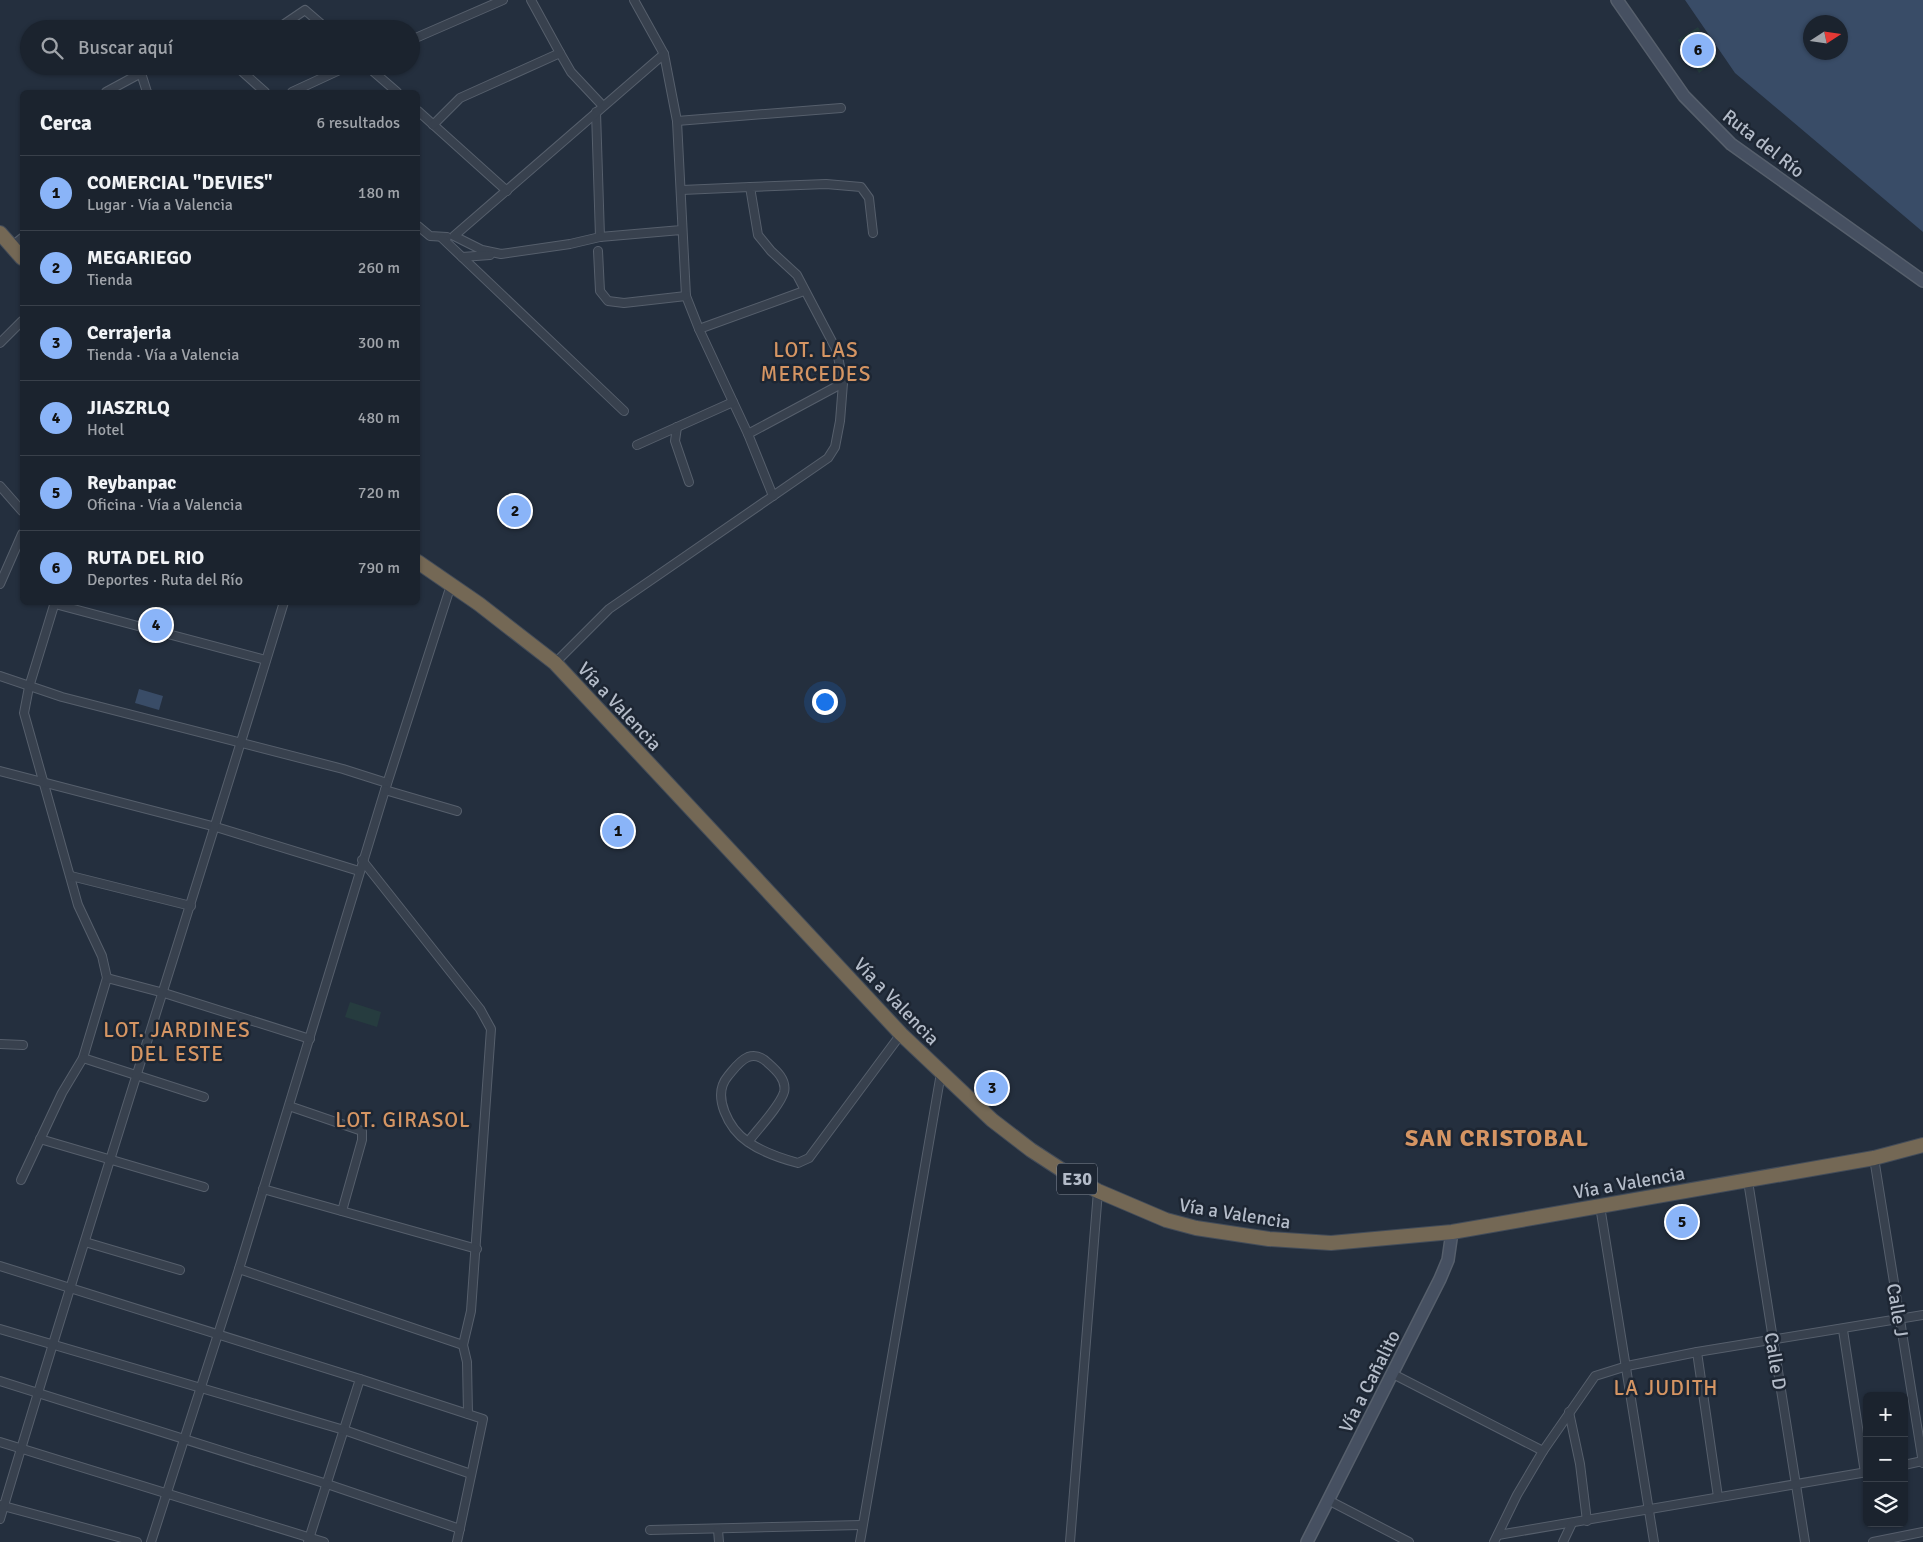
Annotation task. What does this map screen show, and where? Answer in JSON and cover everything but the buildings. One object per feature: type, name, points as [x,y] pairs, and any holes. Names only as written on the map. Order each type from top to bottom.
[{"type":"highway","points":[[0,232],[17,242]]},
{"type":"highway","name":"E30","points":[[420,563],[451,585]]},
{"type":"highway","name":"Vía a Valencia","points":[[451,585],[487,609],[555,663],[901,1034],[941,1073],[1012,1136],[1074,1178],[1098,1191],[1166,1220],[1196,1228],[1288,1241],[1331,1243],[1452,1232],[1874,1158],[1923,1146]]},
{"type":"main road","name":"Ruta del Río","points":[[1617,0],[1684,96],[1731,144],[1923,281]]},
{"type":"main road","name":"Vía a Cañalito","points":[[1307,1542],[1393,1374],[1448,1260],[1452,1232]]},
{"type":"street","points":[[420,36],[503,0]]},
{"type":"street","points":[[531,0],[571,72],[602,105]]},
{"type":"street","points":[[634,0],[664,54],[676,120],[682,190],[681,230],[686,296],[699,329],[748,434],[773,496]]},
{"type":"street","points":[[290,20],[305,10],[317,20]]},
{"type":"street","points":[[433,125],[460,98],[560,54]]},
{"type":"street","points":[[420,228],[430,236],[442,238],[454,236],[602,105],[664,54]]},
{"type":"street","points":[[109,90],[132,75]]},
{"type":"street","points":[[142,75],[146,90]]},
{"type":"street","points":[[246,75],[263,90]]},
{"type":"street","points":[[296,90],[329,75]]},
{"type":"street","points":[[377,75],[395,90]]},
{"type":"street","points":[[676,120],[841,108]]},
{"type":"street","points":[[596,112],[600,237]]},
{"type":"street","points":[[420,113],[507,191]]},
{"type":"street","points":[[682,190],[826,184],[860,187],[868,198],[873,233]]},
{"type":"street","points":[[555,663],[609,609],[832,453],[840,421],[842,383],[834,342],[804,291],[797,275],[771,251],[758,235],[750,187]]},
{"type":"street","points":[[462,257],[554,247],[600,237],[681,230]]},
{"type":"street","points":[[454,236],[482,250],[502,254]]},
{"type":"street","points":[[442,238],[624,411]]},
{"type":"street","points":[[598,250],[600,291],[602,297],[608,301],[624,303],[686,296]]},
{"type":"street","points":[[699,329],[804,291]]},
{"type":"street","points":[[0,343],[20,323]]},
{"type":"street","points":[[748,434],[842,383]]},
{"type":"street","points":[[637,445],[733,402]]},
{"type":"street","points":[[676,427],[675,441],[688,482]]},
{"type":"street","points":[[0,486],[20,509]]},
{"type":"street","points":[[0,584],[20,539]]},
{"type":"street","points":[[151,1542],[239,1269],[310,1039],[362,860],[451,585]]},
{"type":"street","points":[[21,1180],[62,1093],[83,1058],[107,978],[102,956],[78,905],[46,783],[24,713],[29,686],[55,605]]},
{"type":"street","points":[[59,605],[266,660]]},
{"type":"street","points":[[0,1518],[2,1505],[216,827],[283,605]]},
{"type":"street","points":[[0,676],[29,686],[241,744],[343,769],[457,811]]},
{"type":"street","points":[[0,772],[216,827],[359,871]]},
{"type":"street","points":[[362,860],[480,1009],[491,1029],[477,1249],[471,1311],[463,1345],[467,1362],[468,1414]]},
{"type":"street","points":[[70,876],[191,906]]},
{"type":"street","points":[[107,978],[164,993],[310,1039]]},
{"type":"street","points":[[748,1142],[784,1093],[784,1086],[777,1071],[763,1058],[755,1056],[741,1061],[725,1080],[721,1089],[724,1111],[748,1142],[793,1162],[803,1162],[809,1158],[901,1034]]},
{"type":"street","points":[[0,1044],[22,1045]]},
{"type":"street","points":[[83,1058],[138,1074],[204,1097]]},
{"type":"street","points":[[860,1542],[861,1525],[941,1073]]},
{"type":"street","points":[[289,1106],[362,1131],[362,1140],[342,1211]]},
{"type":"street","points":[[40,1139],[204,1186]]},
{"type":"street","name":"Calle J","points":[[1874,1158],[1923,1462]]},
{"type":"street","name":"Calle D","points":[[1748,1181],[1805,1542]]},
{"type":"street","points":[[263,1189],[477,1249]]},
{"type":"street","points":[[1070,1542],[1098,1191]]},
{"type":"street","points":[[1600,1206],[1654,1542]]},
{"type":"street","points":[[85,1242],[180,1270]]},
{"type":"street","points":[[0,1266],[483,1419],[457,1542]]},
{"type":"street","points":[[239,1269],[463,1345]]},
{"type":"street","points":[[1496,1538],[1517,1495],[1543,1451],[1592,1378],[1627,1366],[1697,1352],[1843,1330],[1923,1315]]},
{"type":"street","points":[[0,1329],[344,1430],[472,1474]]},
{"type":"street","points":[[1843,1330],[1863,1453]]},
{"type":"street","points":[[1697,1352],[1718,1497]]},
{"type":"street","points":[[1393,1374],[1543,1451]]},
{"type":"street","points":[[309,1540],[360,1379]]},
{"type":"street","points":[[0,1381],[327,1484],[460,1529]]},
{"type":"street","points":[[1569,1412],[1580,1464],[1587,1521]]},
{"type":"street","points":[[0,1442],[309,1540],[324,1542]]},
{"type":"street","points":[[1908,1464],[1923,1462]]},
{"type":"street","points":[[1496,1538],[1650,1508],[1863,1473]]},
{"type":"street","points":[[1328,1500],[1409,1542]]},
{"type":"street","points":[[2,1505],[137,1542]]},
{"type":"street","points":[[1563,1542],[1572,1523]]},
{"type":"street","points":[[650,1530],[718,1530],[861,1525]]},
{"type":"street","points":[[718,1530],[719,1542]]},
{"type":"street","points":[[1873,1542],[1923,1532]]},
{"type":"green space","points":[[1698,27],[1717,59],[1699,73],[1678,40]]},
{"type":"green space","points":[[350,1002],[381,1012],[377,1027],[345,1017]]},
{"type":"water","points":[[1685,0],[1923,0],[1923,232],[1735,73]]},
{"type":"water","points":[[139,689],[163,696],[159,710],[135,703]]},
{"type":"place","name":"RUTA DEL RIO","points":[[1698,50]]},
{"type":"place","name":"MEGARIEGO","points":[[515,511]]},
{"type":"place","name":"JIASZRLQ","points":[[156,625]]},
{"type":"place","name":"COMERCIAL \"DEVIES\"","points":[[618,831]]},
{"type":"place","name":"Cerrajeria","points":[[992,1088]]},
{"type":"place","name":"Reybanpac","points":[[1682,1222]]},
{"type":"district","name":"LOT. LAS MERCEDES","points":[[816,362]]},
{"type":"district","name":"LOT. JARDINES DEL ESTE","points":[[177,1042]]},
{"type":"district","name":"LOT. GIRASOL","points":[[403,1120]]},
{"type":"district","name":"SAN CRISTOBAL","points":[[1497,1138]]},
{"type":"district","name":"LA JUDITH","points":[[1666,1388]]}]
